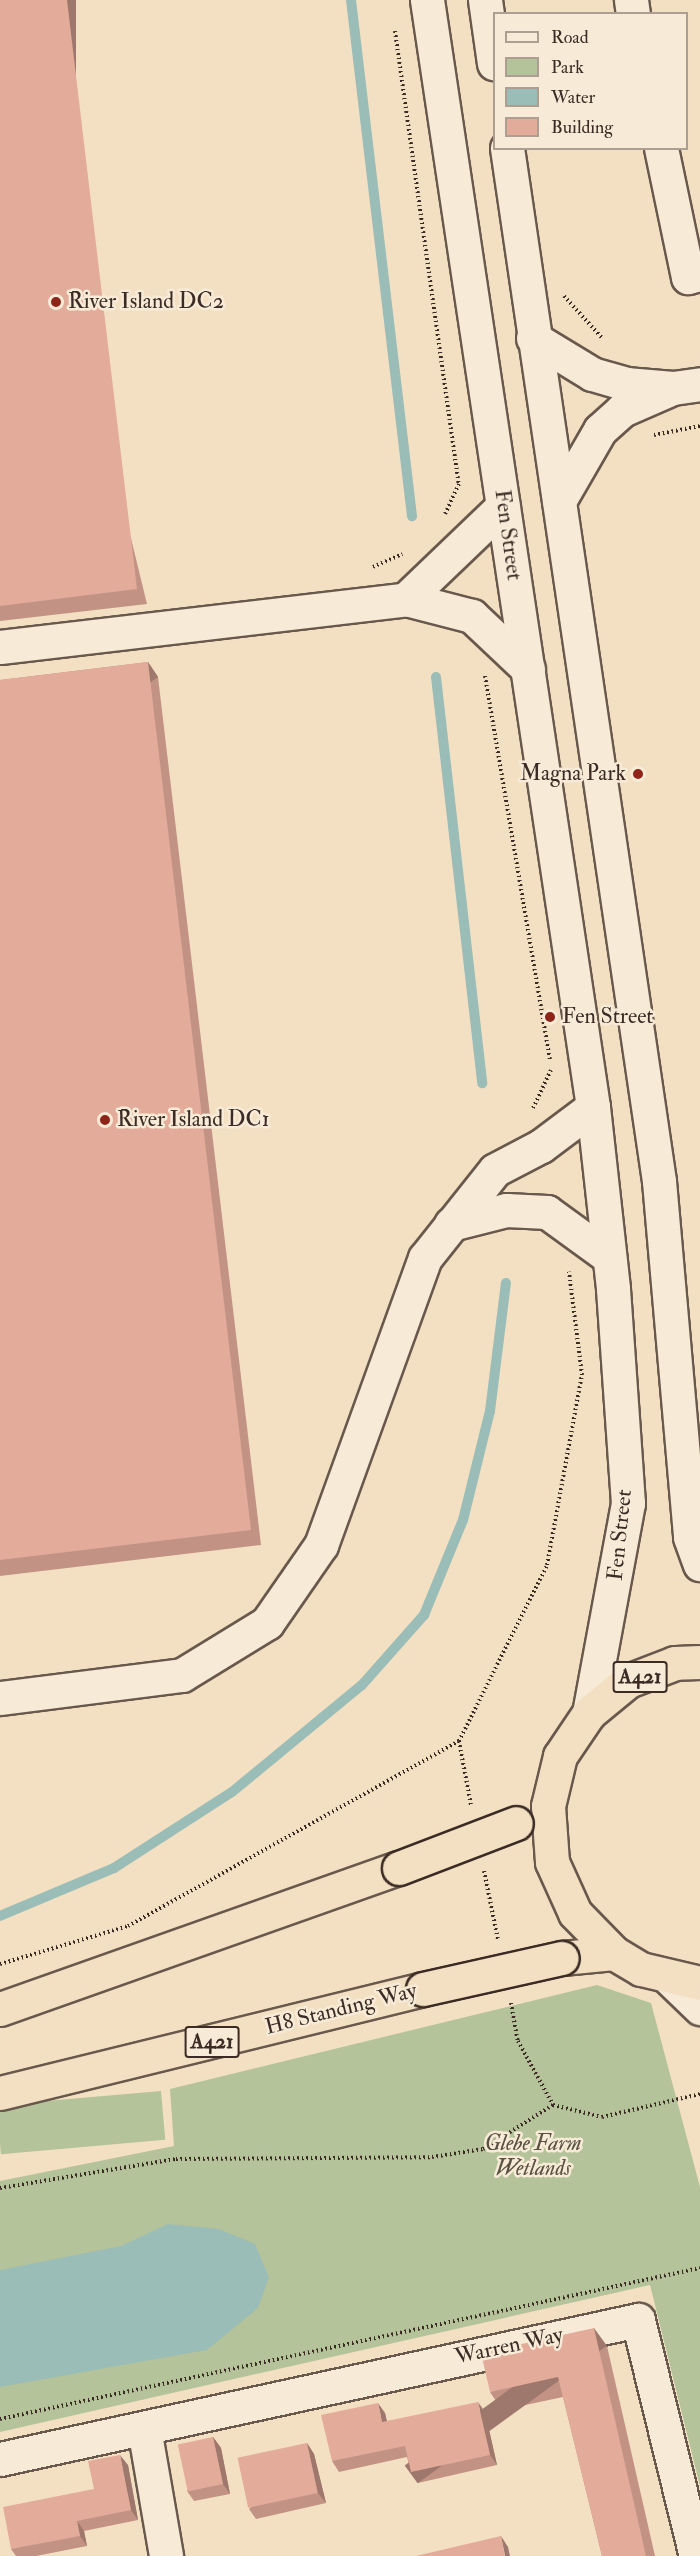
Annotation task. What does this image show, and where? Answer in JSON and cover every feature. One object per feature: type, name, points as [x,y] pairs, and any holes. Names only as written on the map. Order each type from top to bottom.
[{"type":"highway","name":"A421","points":[[685,1981],[614,1953],[575,1913],[552,1862],[548,1806],[560,1756],[589,1713],[628,1681],[675,1663],[700,1662]]},
{"type":"highway","points":[[0,2009],[399,1868],[516,1823],[548,1806]]},
{"type":"highway","name":"H8 Standing Way","points":[[0,2093],[423,1989],[562,1958],[614,1953]]},
{"type":"street","name":"Fen Street","points":[[427,0],[593,1107],[609,1257],[628,1503],[589,1713]]},
{"type":"street","points":[[485,0],[493,50]]},
{"type":"street","points":[[507,150],[533,338],[659,1181],[690,1537],[700,1564]]},
{"type":"street","points":[[661,150],[687,277],[700,274]]},
{"type":"street","points":[[533,338],[592,375],[686,386]]},
{"type":"street","points":[[559,501],[600,430],[622,410],[686,386]]},
{"type":"street","points":[[406,599],[503,506]]},
{"type":"street","points":[[0,646],[406,599],[472,616],[528,669]]},
{"type":"street","points":[[0,1698],[182,1675],[267,1623],[321,1545],[425,1258],[495,1170],[551,1139],[593,1107]]},
{"type":"street","points":[[452,1224],[506,1209],[547,1212],[609,1257]]},
{"type":"street","points":[[685,1981],[700,2008]]},
{"type":"street","name":"Warren Way","points":[[0,2459],[638,2320],[696,2556]]},
{"type":"street","points":[[144,2428],[166,2556]]},
{"type":"path","points":[[394,24],[459,484],[442,521]]},
{"type":"path","points":[[559,289],[579,318],[604,340]]},
{"type":"path","points":[[647,436],[700,426]]},
{"type":"path","points":[[364,571],[406,553]]},
{"type":"path","points":[[483,672],[552,1074],[533,1108],[551,1139]]},
{"type":"path","points":[[0,1964],[128,1926],[459,1741],[547,1565],[582,1375],[573,1275],[564,1267]]},
{"type":"path","points":[[0,2188],[176,2159],[452,2154],[483,2149],[553,2105]]},
{"type":"path","points":[[0,2419],[700,2268]]},
{"type":"green space","name":"Glebe Farm Wetlands","points":[[597,1985],[651,2003],[700,2187],[700,2486],[650,2285],[0,2432],[0,2181],[174,2146],[170,2089]]},
{"type":"green space","points":[[161,2091],[165,2140],[1,2154],[0,2105]]},
{"type":"water","points":[[168,2224],[219,2229],[255,2244],[269,2277],[258,2308],[207,2350],[0,2387],[0,2270],[121,2246]]},
{"type":"building","name":"River Island DC2","points":[[0,0],[67,0],[137,589],[0,606]]},
{"type":"building","name":"River Island DC1","points":[[148,662],[251,1530],[0,1560],[0,680]]},
{"type":"building","points":[[594,2328],[646,2556],[602,2556],[558,2377],[490,2392],[481,2353]]},
{"type":"building","points":[[478,2402],[490,2455],[411,2472],[405,2446],[332,2461],[321,2415],[378,2403],[382,2422]]},
{"type":"building","points":[[213,2437],[223,2484],[188,2491],[178,2444]]},
{"type":"building","points":[[307,2443],[318,2493],[248,2508],[238,2458]]},
{"type":"building","points":[[120,2455],[131,2510],[77,2521],[80,2536],[11,2549],[3,2507],[94,2489],[88,2461]]},
{"type":"building","points":[[501,2536],[505,2556],[416,2556]]},
{"type":"waterway","points":[[351,0],[412,516]]},
{"type":"waterway","points":[[436,677],[482,1083]]},
{"type":"waterway","points":[[0,1916],[114,1868],[232,1792],[362,1685],[424,1615],[463,1520],[490,1411],[506,1283]]},
{"type":"place","name":"River Island DC2","points":[[56,302]]},
{"type":"place","name":"Magna Park","points":[[638,774]]},
{"type":"place","name":"Fen Street","points":[[550,1017]]},
{"type":"place","name":"River Island DC1","points":[[105,1120]]}]
